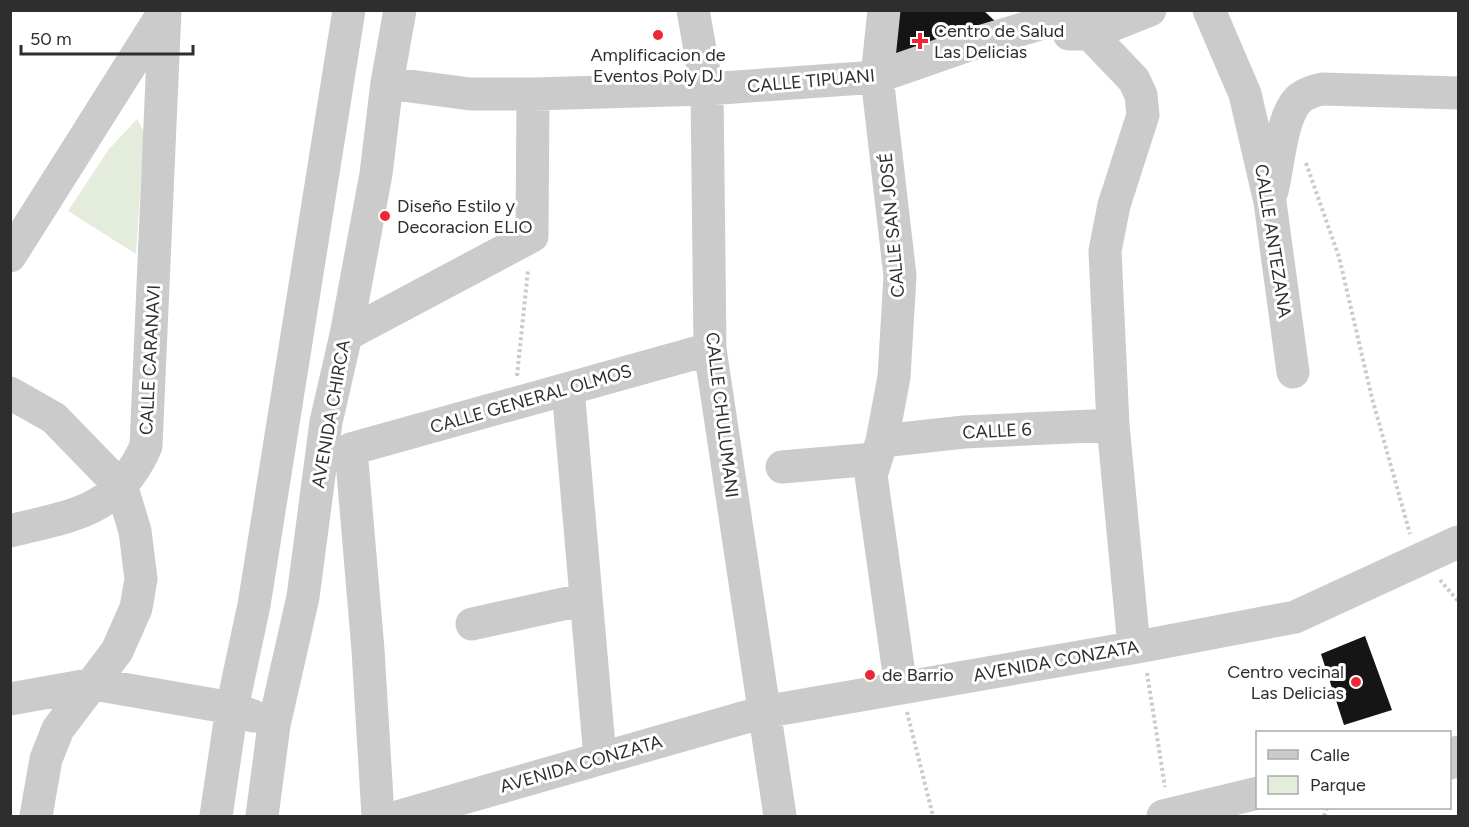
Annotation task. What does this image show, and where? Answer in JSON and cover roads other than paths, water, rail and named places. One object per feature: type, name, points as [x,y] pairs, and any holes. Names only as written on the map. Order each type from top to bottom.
[{"type":"street","points":[[10,256],[165,10]]},
{"type":"street","name":"CALLE CARANAVI","points":[[122,488],[146,446],[165,10]]},
{"type":"street","points":[[216,816],[232,708],[256,594],[349,10]]},
{"type":"street","name":"AVENIDA CHIRCA","points":[[262,816],[274,725],[303,597],[326,422],[346,335],[376,174],[387,83],[400,10]]},
{"type":"street","name":"CALLE CHULUMANI","points":[[693,10],[707,89],[710,349],[780,816]]},
{"type":"street","name":"CALLE SAN JOSÉ","points":[[884,10],[877,77],[900,276],[894,377],[871,475],[901,688]]},
{"type":"street","name":"CALLE TIPUANI","points":[[387,83],[470,94],[533,94],[707,89],[877,77],[969,45],[1020,19],[1049,33],[1089,22],[1150,10]]},
{"type":"street","name":"CALLE ANTEZANA","points":[[1209,10],[1245,94],[1270,202],[1293,372]]},
{"type":"street","points":[[1089,22],[1134,80],[1141,95],[1143,115],[1114,205],[1105,250],[1113,425],[1139,647]]},
{"type":"street","points":[[1270,202],[1289,114],[1297,101],[1308,93],[1322,89],[1455,102]]},
{"type":"street","points":[[346,335],[532,236],[533,94]]},
{"type":"street","name":"CALLE GENERAL OLMOS","points":[[378,816],[368,650],[351,449],[710,349]]},
{"type":"street","points":[[568,388],[600,758]]},
{"type":"street","points":[[10,393],[54,418],[122,488],[135,531],[141,579],[136,608],[117,651],[58,729],[46,759],[36,816]]},
{"type":"street","name":"CALLE 6","points":[[782,467],[964,432],[1113,425]]},
{"type":"street","points":[[10,531],[86,512],[122,488]]},
{"type":"street","name":"AVENIDA CONZATA","points":[[400,816],[763,712],[1139,647],[1295,617],[1458,542]]},
{"type":"street","points":[[472,624],[586,599]]},
{"type":"street","points":[[10,723],[94,684]]},
{"type":"street","points":[[10,699],[94,684],[232,708],[274,725]]},
{"type":"street","points":[[1166,816],[1256,793]]},
{"type":"place","name":"Amplificacion de Eventos Poly DJ","points":[[658,35]]},
{"type":"place","name":"Centro de Salud Las Delicias","points":[[920,41]]},
{"type":"place","name":"Diseño Estilo y Decoracion ELIO","points":[[385,216]]},
{"type":"place","name":"de Barrio","points":[[870,675]]},
{"type":"place","name":"Centro vecinal Las Delicias","points":[[1356,682]]}]
